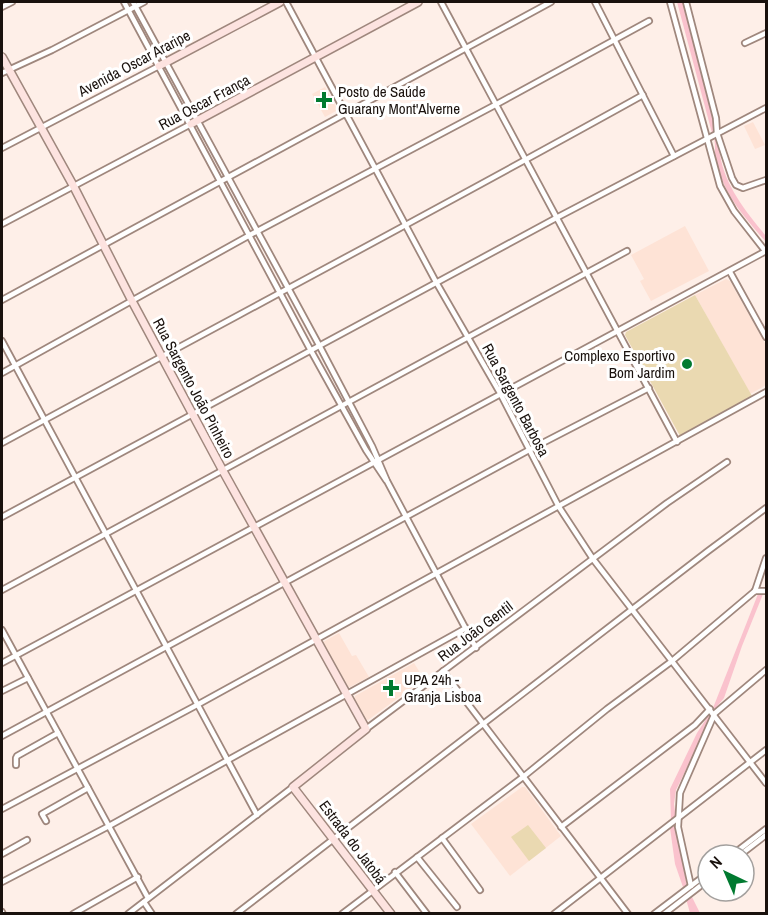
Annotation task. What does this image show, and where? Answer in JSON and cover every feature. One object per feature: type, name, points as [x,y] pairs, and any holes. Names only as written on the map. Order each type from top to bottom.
[{"type":"street","points":[[2,7],[12,2]]},
{"type":"street","points":[[124,2],[227,176],[349,402],[376,461]]},
{"type":"street","points":[[5,72],[52,51],[129,10],[134,4],[144,2]]},
{"type":"street","name":"Avenida Oscar Araripe","points":[[2,148],[280,2]]},
{"type":"street","name":"Rua Sargento Barbosa","points":[[286,2],[436,282],[500,393],[559,507],[592,559],[766,783]]},
{"type":"street","name":"Rua Oscar França","points":[[2,224],[418,2]]},
{"type":"street","points":[[441,2],[677,442]]},
{"type":"street","points":[[2,300],[551,2]]},
{"type":"street","points":[[595,2],[674,156]]},
{"type":"street","points":[[2,663],[766,251],[726,199],[720,186],[670,2]]},
{"type":"street","points":[[686,2],[716,118],[717,133],[736,185],[743,188],[766,180]]},
{"type":"street","points":[[134,4],[162,64]]},
{"type":"street","points":[[2,372],[257,231],[649,21]]},
{"type":"street","points":[[745,43],[766,33]]},
{"type":"street","name":"Rua Sargento João Pinheiro","points":[[2,57],[5,72],[74,187],[223,471],[286,583],[315,641],[366,729]]},
{"type":"street","points":[[2,443],[287,288],[407,226],[643,95]]},
{"type":"street","points":[[2,517],[193,415],[310,349],[766,108]]},
{"type":"street","points":[[194,122],[221,180],[310,349],[376,461],[476,648]]},
{"type":"street","points":[[2,590],[627,251]]},
{"type":"street","points":[[730,272],[766,337]]},
{"type":"street","points":[[2,340],[256,815]]},
{"type":"street","points":[[2,736],[649,388]]},
{"type":"street","points":[[2,809],[315,641],[766,393]]},
{"type":"street","name":"Rua João Gentil","points":[[128,914],[366,729],[667,503],[727,462]]},
{"type":"street","points":[[236,914],[766,508]]},
{"type":"street","points":[[342,914],[372,889],[524,777],[607,709],[672,661],[755,591],[766,558]]},
{"type":"street","points":[[755,591],[766,591]]},
{"type":"street","points":[[2,882],[109,826],[226,759],[466,628]]},
{"type":"street","points":[[2,630],[138,877],[152,914]]},
{"type":"street","points":[[561,827],[766,670]]},
{"type":"street","points":[[444,671],[628,914]]},
{"type":"street","points":[[2,691],[28,678]]},
{"type":"street","points":[[691,886],[681,845],[678,818],[680,793],[713,712]]},
{"type":"street","points":[[16,765],[18,756],[58,733]]},
{"type":"street","points":[[554,914],[766,750]]},
{"type":"street","name":"Estrada do Jatobá","points":[[293,787],[390,914]]},
{"type":"street","points":[[46,821],[42,814],[88,789]]},
{"type":"street","points":[[748,843],[766,829]]},
{"type":"street","points":[[442,838],[480,890]]},
{"type":"street","points":[[2,854],[27,840]]},
{"type":"street","points":[[417,857],[457,907]]},
{"type":"street","points":[[395,872],[426,914]]},
{"type":"street","points":[[73,914],[138,877]]},
{"type":"street","points":[[654,914],[696,882]]},
{"type":"street","points":[[664,914],[696,889]]},
{"type":"shaded area","points":[[677,2],[683,2],[716,132],[712,133]]},
{"type":"shaded area","name":"Posto de Saúde Guarany Mont'Alverne","points":[[325,87],[336,111],[325,117],[312,94]]},
{"type":"shaded area","points":[[753,122],[765,145],[755,149],[744,126]]},
{"type":"shaded area","points":[[717,137],[727,178],[744,208],[766,236],[766,242],[736,205],[725,186],[715,159],[714,138]]},
{"type":"shaded area","points":[[685,226],[709,271],[651,301],[640,281],[644,279],[631,255]]},
{"type":"shaded area","points":[[726,279],[730,281],[766,345],[766,385],[750,394],[695,295]]},
{"type":"shaded area","name":"Complexo Esportivo Bom Jardim","points":[[695,295],[752,396],[680,436],[625,335],[626,332]]},
{"type":"shaded area","points":[[758,594],[763,594],[724,698],[714,710],[713,708]]},
{"type":"shaded area","points":[[339,633],[352,656],[356,655],[369,677],[350,687],[347,687],[323,642]]},
{"type":"shaded area","name":"UPA 24h - Granja Lisboa","points":[[414,663],[424,679],[368,720],[365,719],[354,700],[355,696]]},
{"type":"shaded area","points":[[710,713],[712,717],[676,790],[674,804],[676,818],[671,821],[670,789],[697,733]]},
{"type":"shaded area","points":[[525,787],[561,836],[510,876],[471,824]]},
{"type":"shaded area","points":[[528,825],[546,848],[529,861],[511,837]]},
{"type":"shaded area","points":[[675,825],[687,886],[684,890],[675,864],[670,828]]},
{"type":"shaded area","points":[[691,895],[700,913],[690,913],[686,899]]},
{"type":"place","name":"Posto de Saúde Guarany Mont'Alverne","points":[[324,100]]},
{"type":"place","name":"Complexo Esportivo Bom Jardim","points":[[687,364]]},
{"type":"place","name":"UPA 24h - Granja Lisboa","points":[[391,688]]}]
